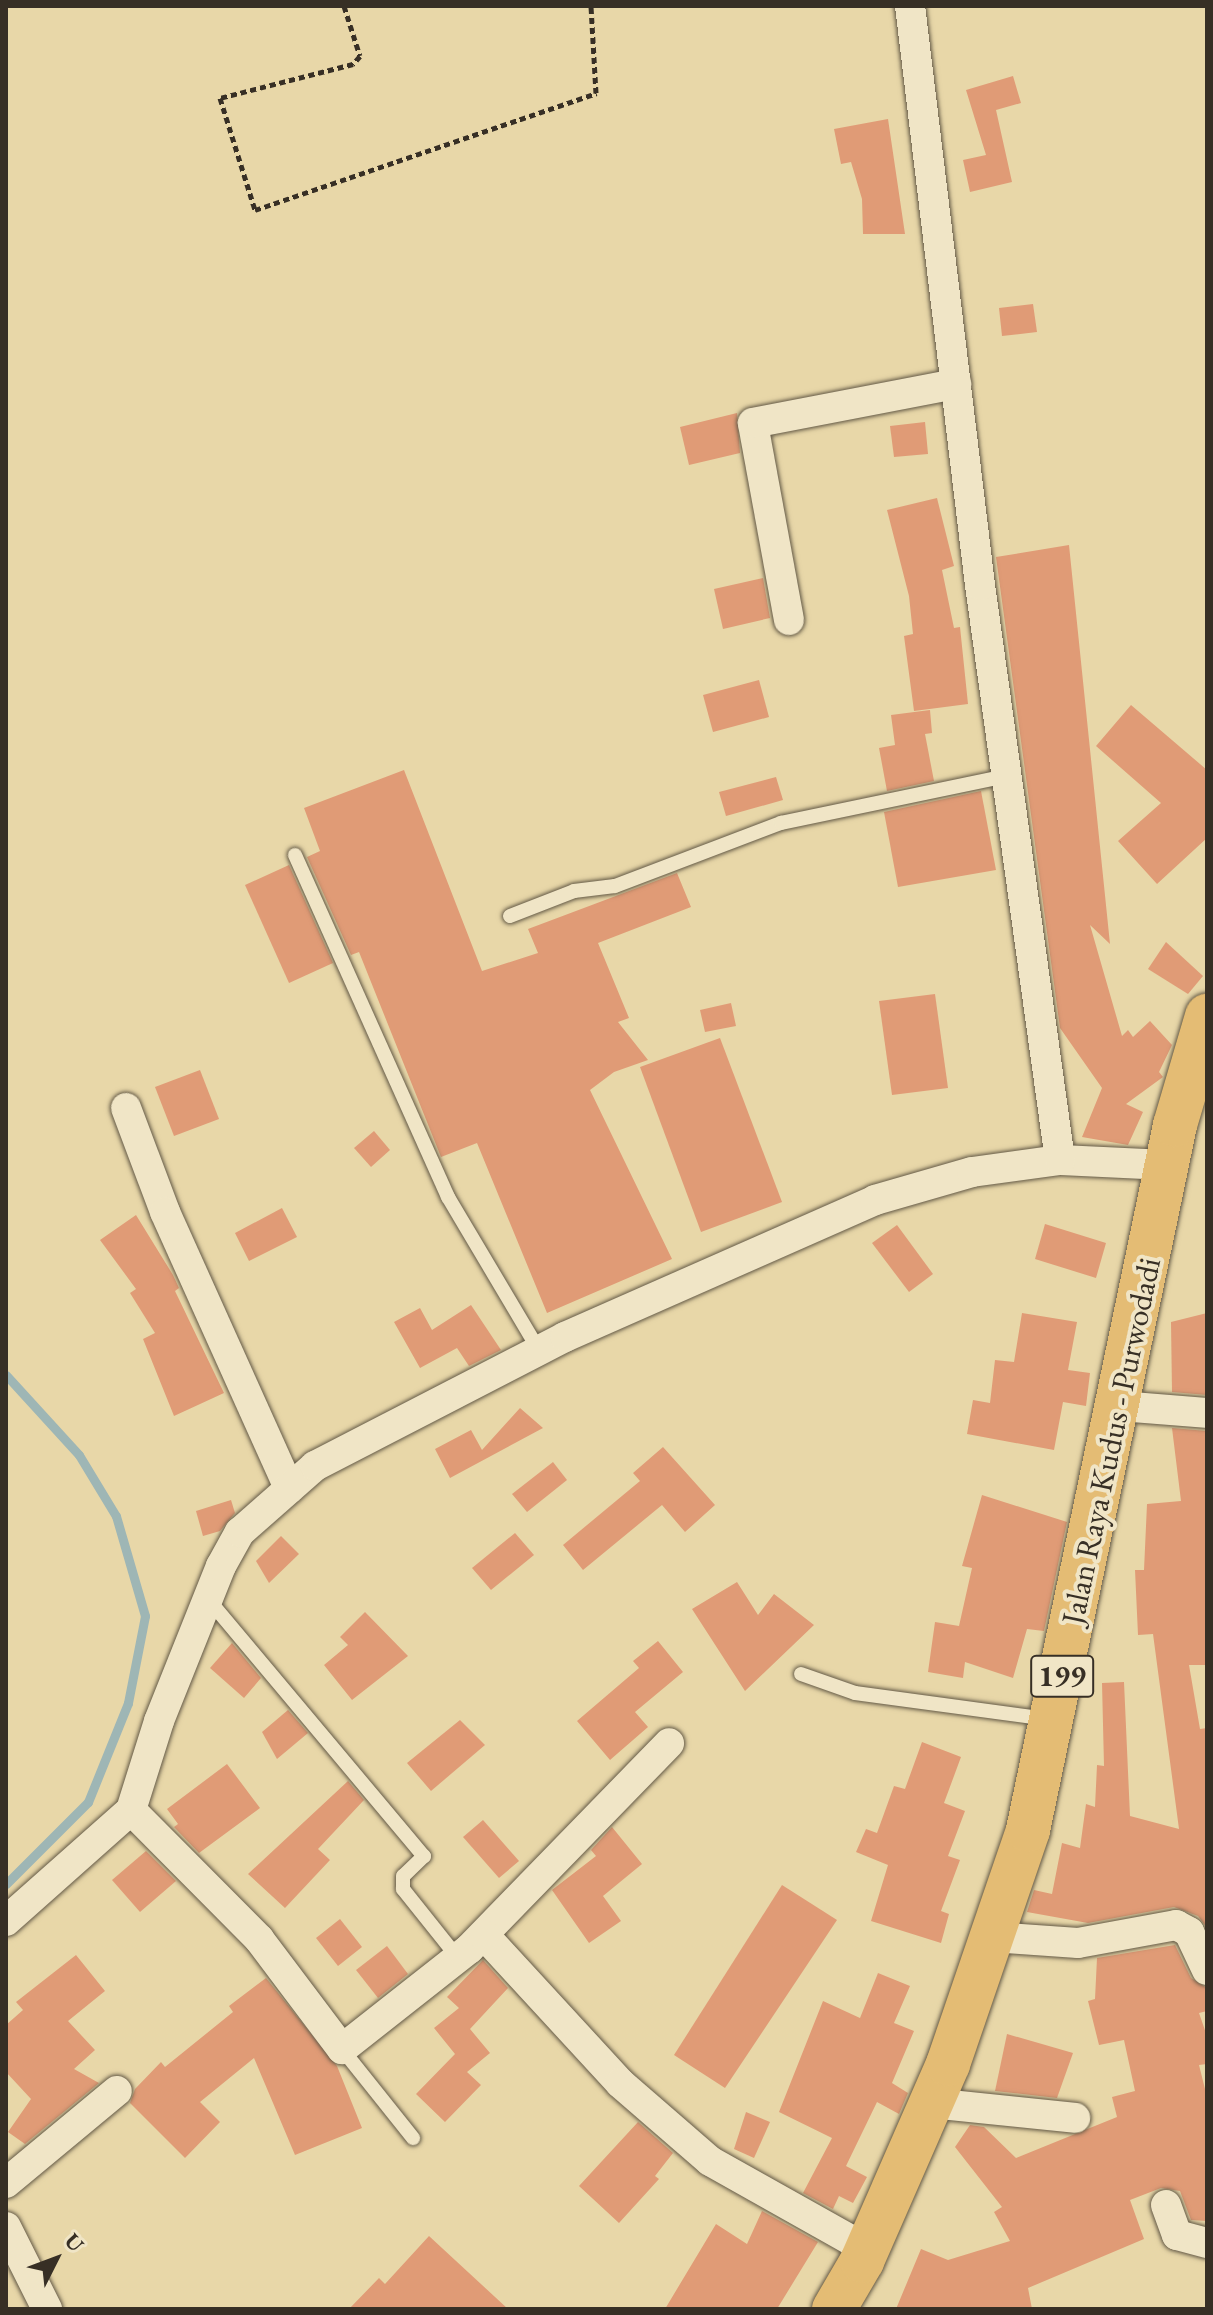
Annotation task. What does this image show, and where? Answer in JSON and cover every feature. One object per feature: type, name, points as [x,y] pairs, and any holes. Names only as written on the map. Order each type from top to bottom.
[{"type":"main road","name":"Jalan Raya Kudus - Purwodadi","points":[[834,2309],[867,2249],[931,2103],[1028,1830],[1167,1165],[1207,1016]]},
{"type":"street","points":[[910,6],[1006,776],[1060,1160]]},
{"type":"street","points":[[789,620],[753,423],[956,384]]},
{"type":"street","points":[[126,1108],[165,1212],[289,1488]]},
{"type":"street","points":[[6,1921],[131,1810],[205,1596],[240,1532],[289,1488],[343,1449],[539,1350],[875,1200],[972,1172],[1060,1160],[1167,1165]]},
{"type":"street","points":[[1119,1406],[1207,1413]]},
{"type":"street","points":[[131,1810],[259,1939],[342,2049],[484,1935],[669,1743]]},
{"type":"street","points":[[992,1937],[1078,1943],[1176,1925],[1189,1932],[1207,1970]]},
{"type":"street","points":[[484,1935],[609,2072],[710,2161],[867,2249]]},
{"type":"street","points":[[6,2183],[117,2091]]},
{"type":"street","points":[[931,2103],[1075,2118]]},
{"type":"street","points":[[1166,2205],[1177,2235],[1207,2243]]},
{"type":"street","points":[[6,2227],[47,2309]]},
{"type":"lane","points":[[510,916],[574,891],[615,886],[781,823],[1006,776]]},
{"type":"lane","points":[[295,855],[448,1197],[539,1350]]},
{"type":"lane","points":[[205,1596],[424,1856],[403,1876],[403,1889],[458,1958]]},
{"type":"lane","points":[[801,1674],[871,1696],[1053,1719]]},
{"type":"lane","points":[[342,2049],[413,2138]]},
{"type":"path","points":[[344,6],[360,56],[353,64],[220,98],[255,210],[596,93],[591,6]]},
{"type":"building","points":[[1013,76],[1021,103],[996,110],[1012,182],[970,192],[963,160],[986,155],[966,90]]},
{"type":"building","points":[[888,119],[905,234],[863,234],[862,199],[851,162],[841,164],[834,129]]},
{"type":"building","points":[[1033,304],[1037,332],[1002,336],[999,308]]},
{"type":"building","points":[[737,413],[740,453],[689,465],[680,427]]},
{"type":"building","points":[[925,422],[928,454],[894,457],[890,426]]},
{"type":"building","points":[[937,498],[954,566],[942,570],[954,628],[960,627],[968,704],[914,711],[904,636],[913,634],[909,596],[887,510]]},
{"type":"building","points":[[1069,545],[1110,944],[1090,925],[1122,1036],[1128,1030],[1133,1037],[1150,1021],[1172,1045],[1159,1072],[1163,1077],[1126,1104],[1143,1112],[1128,1145],[1082,1137],[1102,1088],[1060,1028],[996,557]]},
{"type":"building","points":[[763,578],[770,618],[723,629],[714,589]]},
{"type":"building","points":[[759,680],[769,717],[713,732],[703,695]]},
{"type":"building","points":[[1131,705],[1207,770],[1207,838],[1157,884],[1118,841],[1161,803],[1096,746]]},
{"type":"building","points":[[930,710],[932,733],[925,734],[934,781],[887,791],[879,748],[895,745],[891,715]]},
{"type":"building","points":[[404,770],[482,971],[538,953],[528,929],[677,873],[691,907],[598,943],[629,1018],[618,1022],[648,1060],[614,1072],[590,1090],[672,1259],[547,1313],[477,1143],[441,1157],[359,952],[351,955],[307,857],[320,851],[304,808]]},
{"type":"building","points":[[776,777],[783,800],[726,816],[719,792]]},
{"type":"building","points":[[981,791],[996,870],[898,887],[884,812]]},
{"type":"building","points":[[289,865],[333,963],[289,983],[245,885]]},
{"type":"building","points":[[1166,942],[1203,976],[1188,994],[1148,969]]},
{"type":"building","points":[[935,994],[948,1088],[892,1095],[879,1001]]},
{"type":"building","points":[[731,1003],[736,1026],[705,1032],[700,1010]]},
{"type":"building","points":[[720,1038],[782,1202],[701,1232],[640,1067]]},
{"type":"building","points":[[200,1070],[219,1119],[174,1136],[155,1087]]},
{"type":"building","points":[[374,1131],[390,1150],[371,1167],[354,1148]]},
{"type":"building","points":[[282,1208],[297,1237],[249,1261],[235,1233]]},
{"type":"building","points":[[136,1215],[173,1275],[179,1288],[175,1291],[224,1393],[174,1416],[143,1339],[155,1333],[130,1293],[136,1289],[100,1240]]},
{"type":"building","points":[[1045,1224],[1106,1243],[1096,1278],[1035,1259]]},
{"type":"building","points":[[897,1225],[933,1274],[909,1292],[872,1243]]},
{"type":"building","points":[[471,1305],[501,1350],[469,1366],[457,1348],[420,1368],[394,1322],[420,1308],[432,1330]]},
{"type":"building","points":[[1022,1313],[1077,1322],[1068,1370],[1090,1373],[1086,1406],[1063,1402],[1054,1450],[967,1434],[973,1400],[990,1403],[995,1360],[1014,1362]]},
{"type":"building","points":[[1207,1313],[1207,1395],[1172,1392],[1171,1322]]},
{"type":"building","points":[[520,1408],[543,1428],[450,1478],[435,1449],[471,1430],[482,1450]]},
{"type":"building","points":[[1172,1428],[1207,1431],[1207,1665],[1189,1665],[1200,1729],[1207,1728],[1207,1928],[1198,1916],[1174,1907],[1088,1923],[1027,1912],[1034,1890],[1052,1894],[1062,1843],[1080,1848],[1086,1804],[1095,1807],[1097,1765],[1104,1766],[1102,1683],[1124,1682],[1130,1816],[1179,1829],[1153,1634],[1138,1635],[1135,1570],[1144,1570],[1147,1504],[1181,1501]]},
{"type":"building","points":[[663,1447],[715,1505],[685,1532],[662,1505],[583,1570],[563,1545],[640,1481],[633,1473]]},
{"type":"building","points":[[553,1462],[567,1480],[527,1512],[512,1494]]},
{"type":"building","points":[[982,1495],[1067,1522],[1044,1631],[1027,1629],[1013,1678],[965,1662],[963,1678],[928,1672],[935,1622],[959,1626],[972,1568],[962,1566]]},
{"type":"building","points":[[231,1500],[235,1513],[220,1531],[203,1536],[196,1511]]},
{"type":"building","points":[[515,1533],[534,1555],[491,1590],[472,1568]]},
{"type":"building","points":[[281,1536],[299,1554],[269,1583],[256,1561]]},
{"type":"building","points":[[737,1582],[758,1615],[774,1594],[814,1625],[745,1691],[692,1609]]},
{"type":"building","points":[[365,1612],[408,1656],[352,1700],[324,1665],[348,1645],[340,1637]]},
{"type":"building","points":[[658,1641],[683,1672],[635,1712],[648,1727],[610,1760],[577,1721],[639,1668],[633,1661]]},
{"type":"building","points":[[232,1643],[261,1678],[244,1698],[210,1668]]},
{"type":"building","points":[[288,1710],[308,1733],[277,1759],[262,1732]]},
{"type":"building","points":[[460,1720],[485,1745],[431,1791],[407,1763]]},
{"type":"building","points":[[922,1742],[961,1757],[944,1803],[965,1811],[948,1856],[960,1860],[941,1911],[949,1914],[941,1943],[871,1921],[888,1865],[856,1852],[866,1829],[877,1833],[894,1786],[905,1789]]},
{"type":"building","points":[[227,1764],[260,1808],[199,1853],[174,1827],[178,1824],[167,1809]]},
{"type":"building","points":[[348,1781],[364,1800],[318,1849],[330,1860],[285,1908],[248,1874]]},
{"type":"building","points":[[483,1820],[519,1861],[499,1878],[463,1837]]},
{"type":"building","points":[[612,1827],[642,1864],[603,1896],[621,1921],[589,1943],[552,1890],[596,1856],[591,1850]]},
{"type":"building","points":[[146,1851],[176,1881],[140,1912],[112,1880]]},
{"type":"building","points":[[782,1885],[837,1920],[725,2088],[674,2055]]},
{"type":"building","points":[[340,1919],[362,1947],[338,1966],[316,1938]]},
{"type":"building","points":[[1175,1945],[1191,1978],[1207,1988],[1207,2011],[1199,2013],[1207,2036],[1207,2064],[1199,2065],[1207,2097],[1207,2221],[1191,2220],[1180,2191],[1161,2188],[1130,2200],[1144,2239],[1028,2288],[1032,2309],[896,2309],[921,2249],[948,2260],[1010,2241],[994,2212],[1002,2207],[955,2147],[970,2125],[984,2127],[1016,2158],[1117,2117],[1112,2097],[1135,2091],[1124,2040],[1099,2045],[1088,2001],[1095,1999],[1097,1958]]},
{"type":"building","points":[[387,1946],[408,1974],[378,1998],[356,1970]]},
{"type":"building","points":[[76,1955],[105,1991],[68,2021],[95,2050],[74,2069],[99,2083],[25,2144],[8,2132],[31,2099],[6,2072],[6,2025],[23,2010],[16,2002]]},
{"type":"building","points":[[483,1960],[508,1988],[470,2029],[490,2053],[467,2072],[481,2085],[445,2122],[416,2094],[455,2054],[434,2028],[459,2008],[447,1997]]},
{"type":"building","points":[[878,1973],[910,1986],[894,2023],[914,2031],[892,2083],[908,2093],[899,2114],[877,2102],[846,2166],[867,2177],[853,2203],[839,2196],[833,2209],[803,2193],[832,2138],[779,2112],[823,2001],[860,2018]]},
{"type":"building","points":[[266,1978],[337,2066],[362,2128],[295,2155],[254,2058],[200,2102],[220,2122],[185,2158],[130,2103],[135,2089],[161,2062],[165,2067],[233,2012],[229,2006]]},
{"type":"building","points":[[1007,2034],[1073,2053],[1057,2098],[995,2091]]},
{"type":"building","points":[[746,2112],[770,2122],[754,2158],[734,2149]]},
{"type":"building","points":[[638,2122],[673,2153],[655,2176],[659,2179],[619,2223],[579,2186]]},
{"type":"building","points":[[762,2211],[818,2242],[777,2309],[665,2309],[716,2224],[747,2244]]},
{"type":"building","points":[[429,2236],[508,2309],[349,2309],[379,2278],[385,2284]]},
{"type":"waterway","points":[[6,1375],[79,1455],[116,1516],[145,1616],[128,1703],[88,1802],[6,1884]]}]
